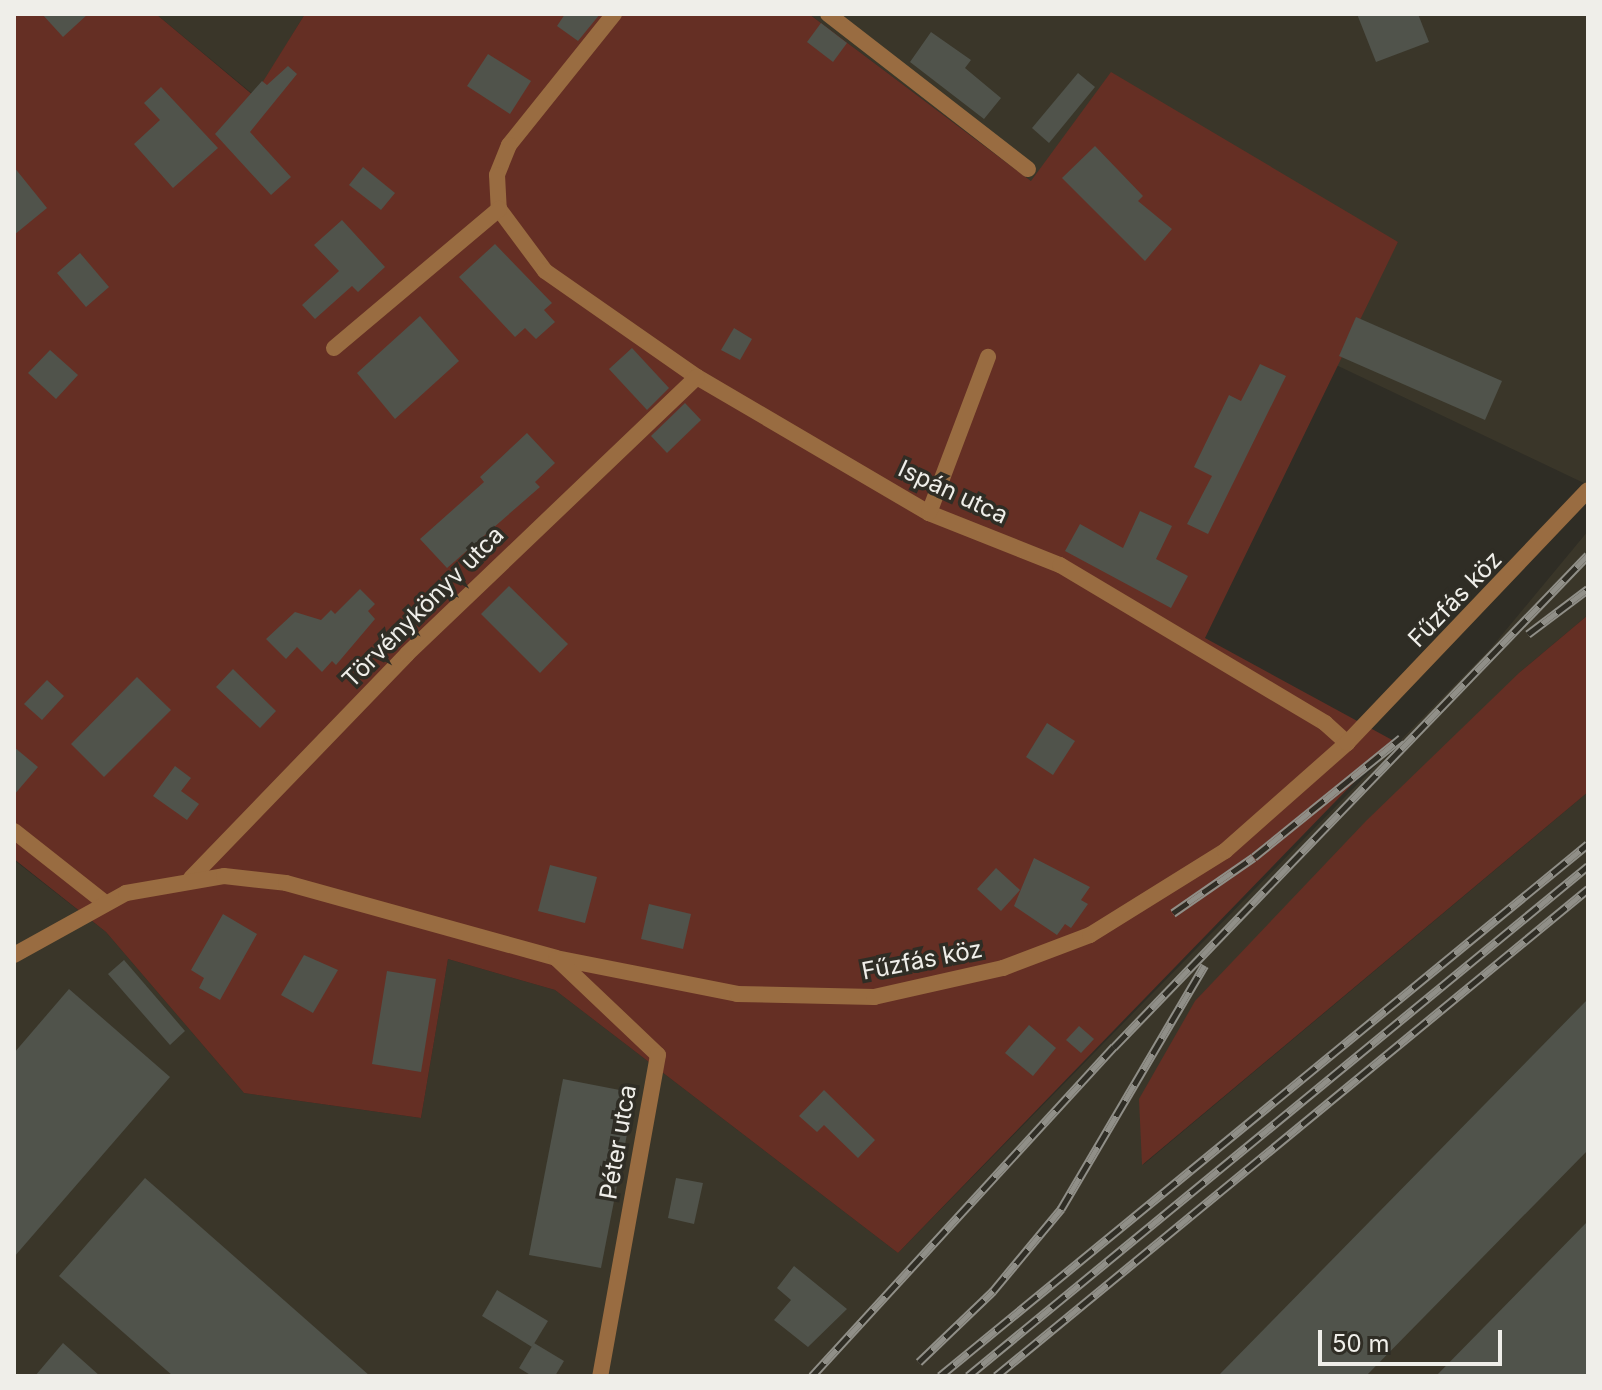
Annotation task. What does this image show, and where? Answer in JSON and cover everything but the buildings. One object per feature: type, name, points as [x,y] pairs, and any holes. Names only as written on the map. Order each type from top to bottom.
[{"type":"street","points":[[334,348],[499,209],[497,175],[509,145],[614,14]]},
{"type":"street","points":[[828,14],[1028,169]]},
{"type":"street","name":"Ispán utca","points":[[499,209],[545,271],[697,377],[929,513],[1060,565],[1325,723],[1347,743]]},
{"type":"street","points":[[929,513],[988,357]]},
{"type":"street","name":"Törvénykönyv utca","points":[[191,878],[407,654],[697,377]]},
{"type":"street","name":"Fűzfás köz","points":[[14,955],[104,902],[191,878],[286,883],[556,958],[684,987],[792,998],[874,997],[965,979],[1050,952],[1138,909],[1225,851],[1347,743],[1588,490]]},
{"type":"street","points":[[14,831],[104,902]]},
{"type":"street","name":"Péter utca","points":[[556,958],[658,1055],[600,1376]]},
{"type":"shaded area","points":[[14,14],[156,14],[254,96],[305,14],[809,14],[1031,181],[1111,72],[1398,242],[1205,638],[1394,741],[898,1253],[555,990],[448,959],[421,1118],[244,1093],[106,932],[14,859]]},
{"type":"shaded area","points":[[156,14],[305,14],[255,96]]},
{"type":"shaded area","points":[[809,14],[1588,14],[1588,485],[1334,364],[1398,242],[1031,181]]},
{"type":"shaded area","points":[[1588,531],[1588,615],[1520,672],[1143,1165],[1588,792],[1588,1376],[14,1376],[14,860],[106,932],[244,1093],[421,1118],[448,959],[555,990],[898,1253],[1491,648]]},
{"type":"shaded area","points":[[1588,615],[1588,792],[1142,1165],[1139,1099],[1195,1001],[1366,821],[1520,672]]},
{"type":"railway","points":[[812,1376],[1114,1047],[1588,555]]},
{"type":"railway","points":[[1528,634],[1588,589]]},
{"type":"railway","points":[[1173,913],[1254,857],[1401,738]]},
{"type":"railway","points":[[940,1376],[1588,844]]},
{"type":"railway","points":[[968,1376],[1588,866]]},
{"type":"railway","points":[[996,1376],[1588,889]]},
{"type":"railway","points":[[919,1362],[993,1291],[1061,1209],[1205,965]]}]
